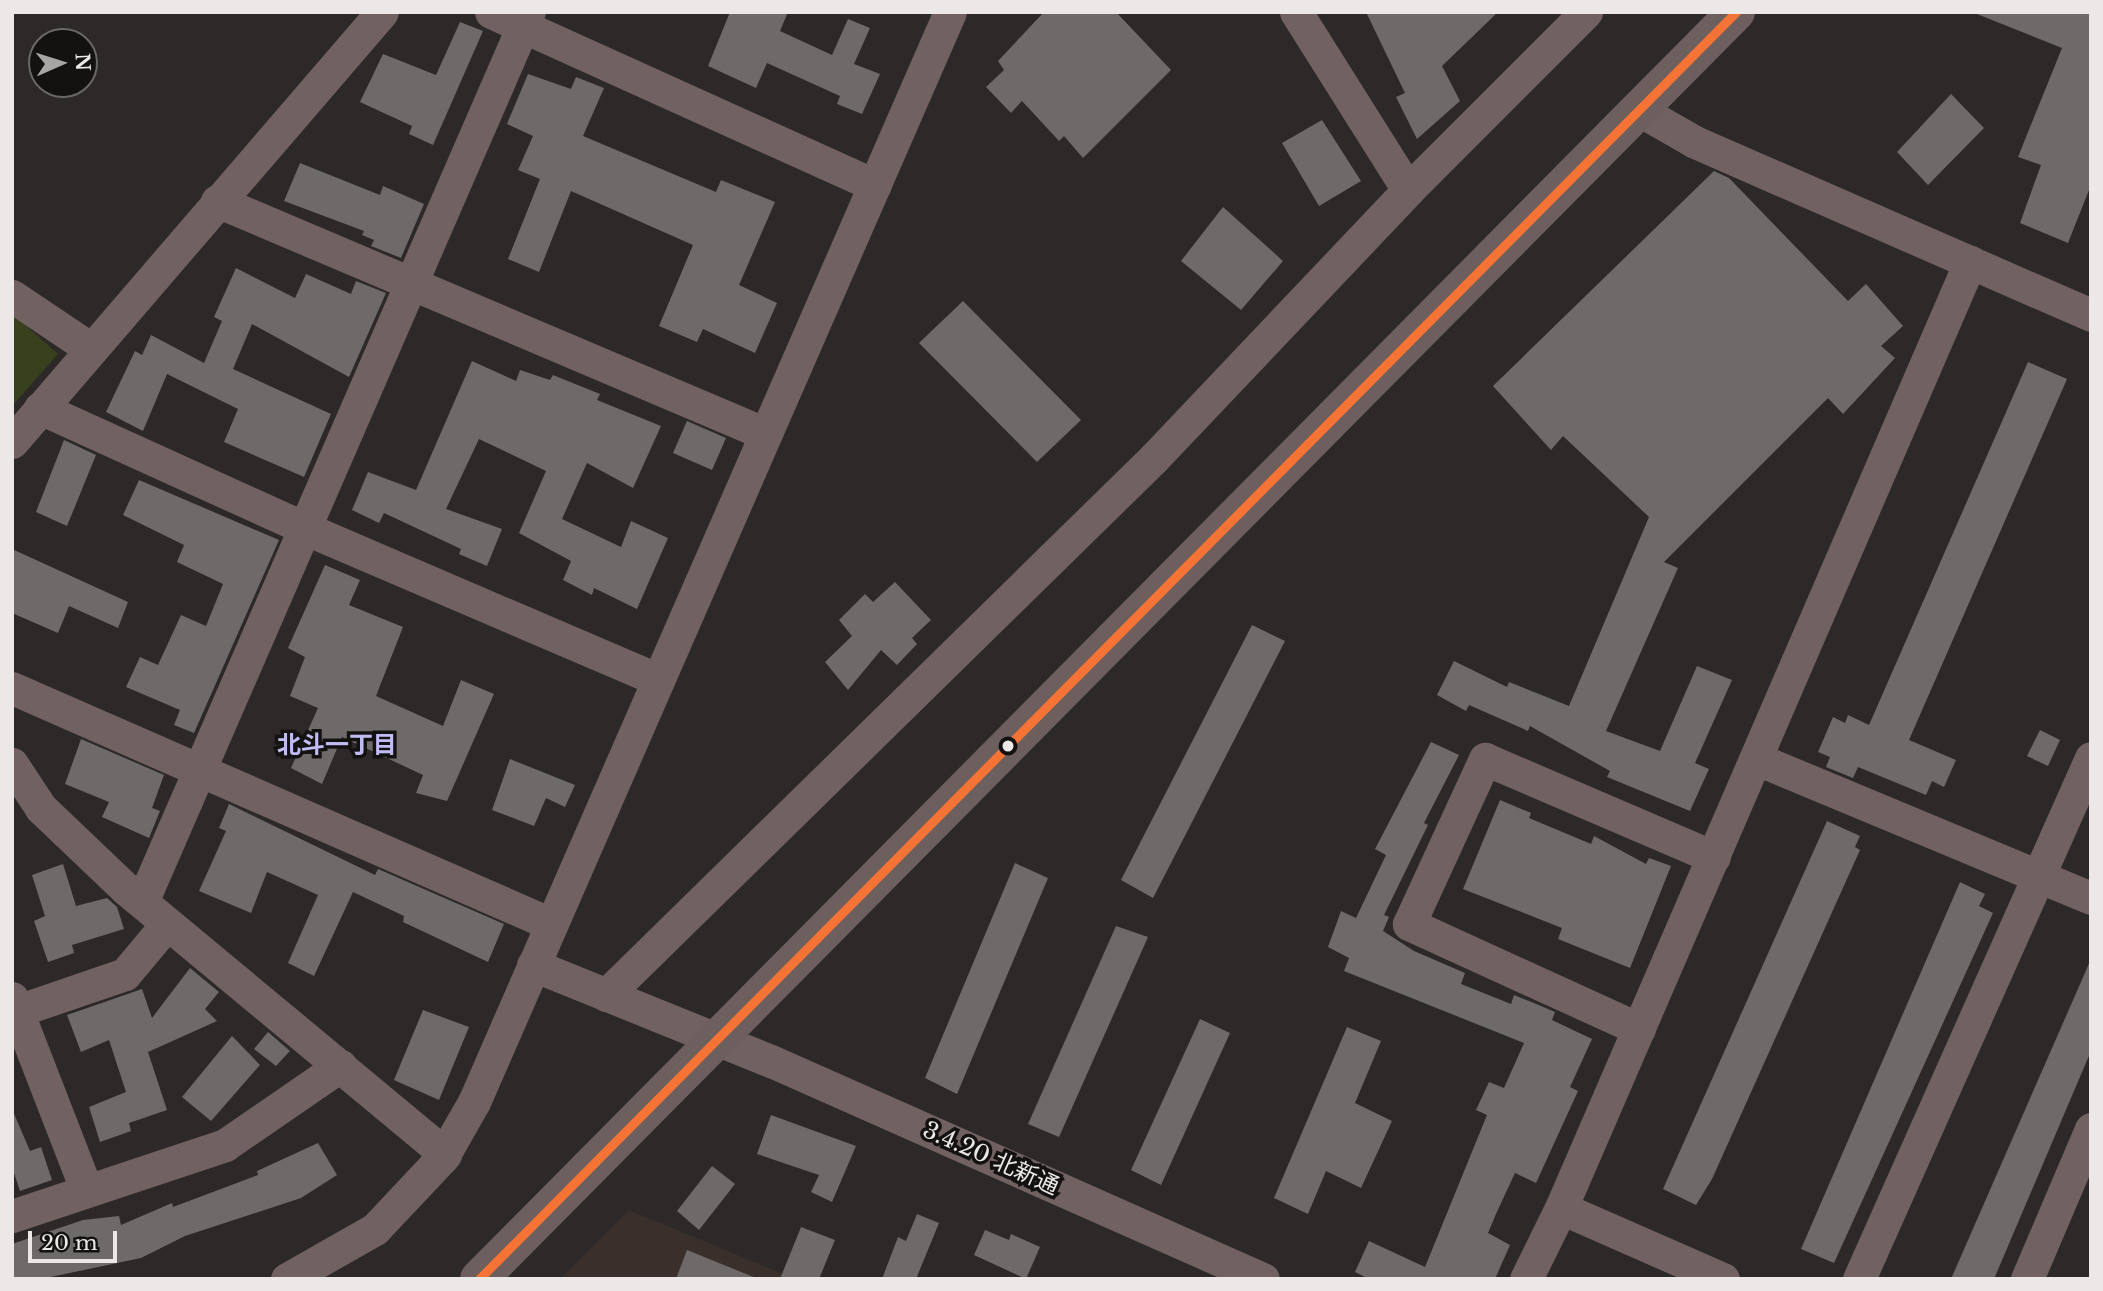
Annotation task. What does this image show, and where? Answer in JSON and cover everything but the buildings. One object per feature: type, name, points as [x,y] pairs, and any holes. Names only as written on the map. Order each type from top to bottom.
[{"type":"highway","points":[[479,1279],[1736,12]]},
{"type":"street","points":[[12,442],[382,12]]},
{"type":"street","points":[[491,12],[526,19],[875,185]]},
{"type":"street","points":[[287,1279],[375,1229],[445,1154],[474,1102],[950,12]]},
{"type":"street","points":[[1296,12],[1408,190]]},
{"type":"street","points":[[606,995],[1154,458],[1408,190],[1586,12]]},
{"type":"street","points":[[142,902],[526,19]]},
{"type":"street","points":[[1639,110],[1695,142],[2091,315]]},
{"type":"street","points":[[217,201],[410,286],[766,434]]},
{"type":"street","points":[[1526,1279],[1561,1208],[1970,262]]},
{"type":"street","points":[[12,296],[91,349]]},
{"type":"street","points":[[40,408],[304,528],[658,680]]},
{"type":"street","points":[[12,688],[551,924]]},
{"type":"street","points":[[1859,1279],[2091,758]]},
{"type":"street","points":[[1639,1029],[1409,924],[1485,759],[1714,857]]},
{"type":"street","points":[[1757,759],[2091,898]]},
{"type":"street","points":[[12,764],[26,811],[142,902],[445,1154]]},
{"type":"street","points":[[87,1191],[15,1005],[125,974],[167,923]]},
{"type":"street","name":"3.4.20 北新通","points":[[533,965],[716,1039],[1262,1278]]},
{"type":"street","points":[[12,1216],[225,1145],[340,1066]]},
{"type":"street","points":[[2027,1279],[2091,1129]]},
{"type":"street","points":[[1561,1208],[1723,1279]]},
{"type":"shaded area","points":[[629,1210],[795,1279],[560,1279]]},
{"type":"green space","points":[[12,313],[58,354],[12,406]]},
{"type":"transit line","points":[[479,1279],[1736,12]]},
{"type":"district","name":"北斗一丁目","points":[[337,745]]}]
